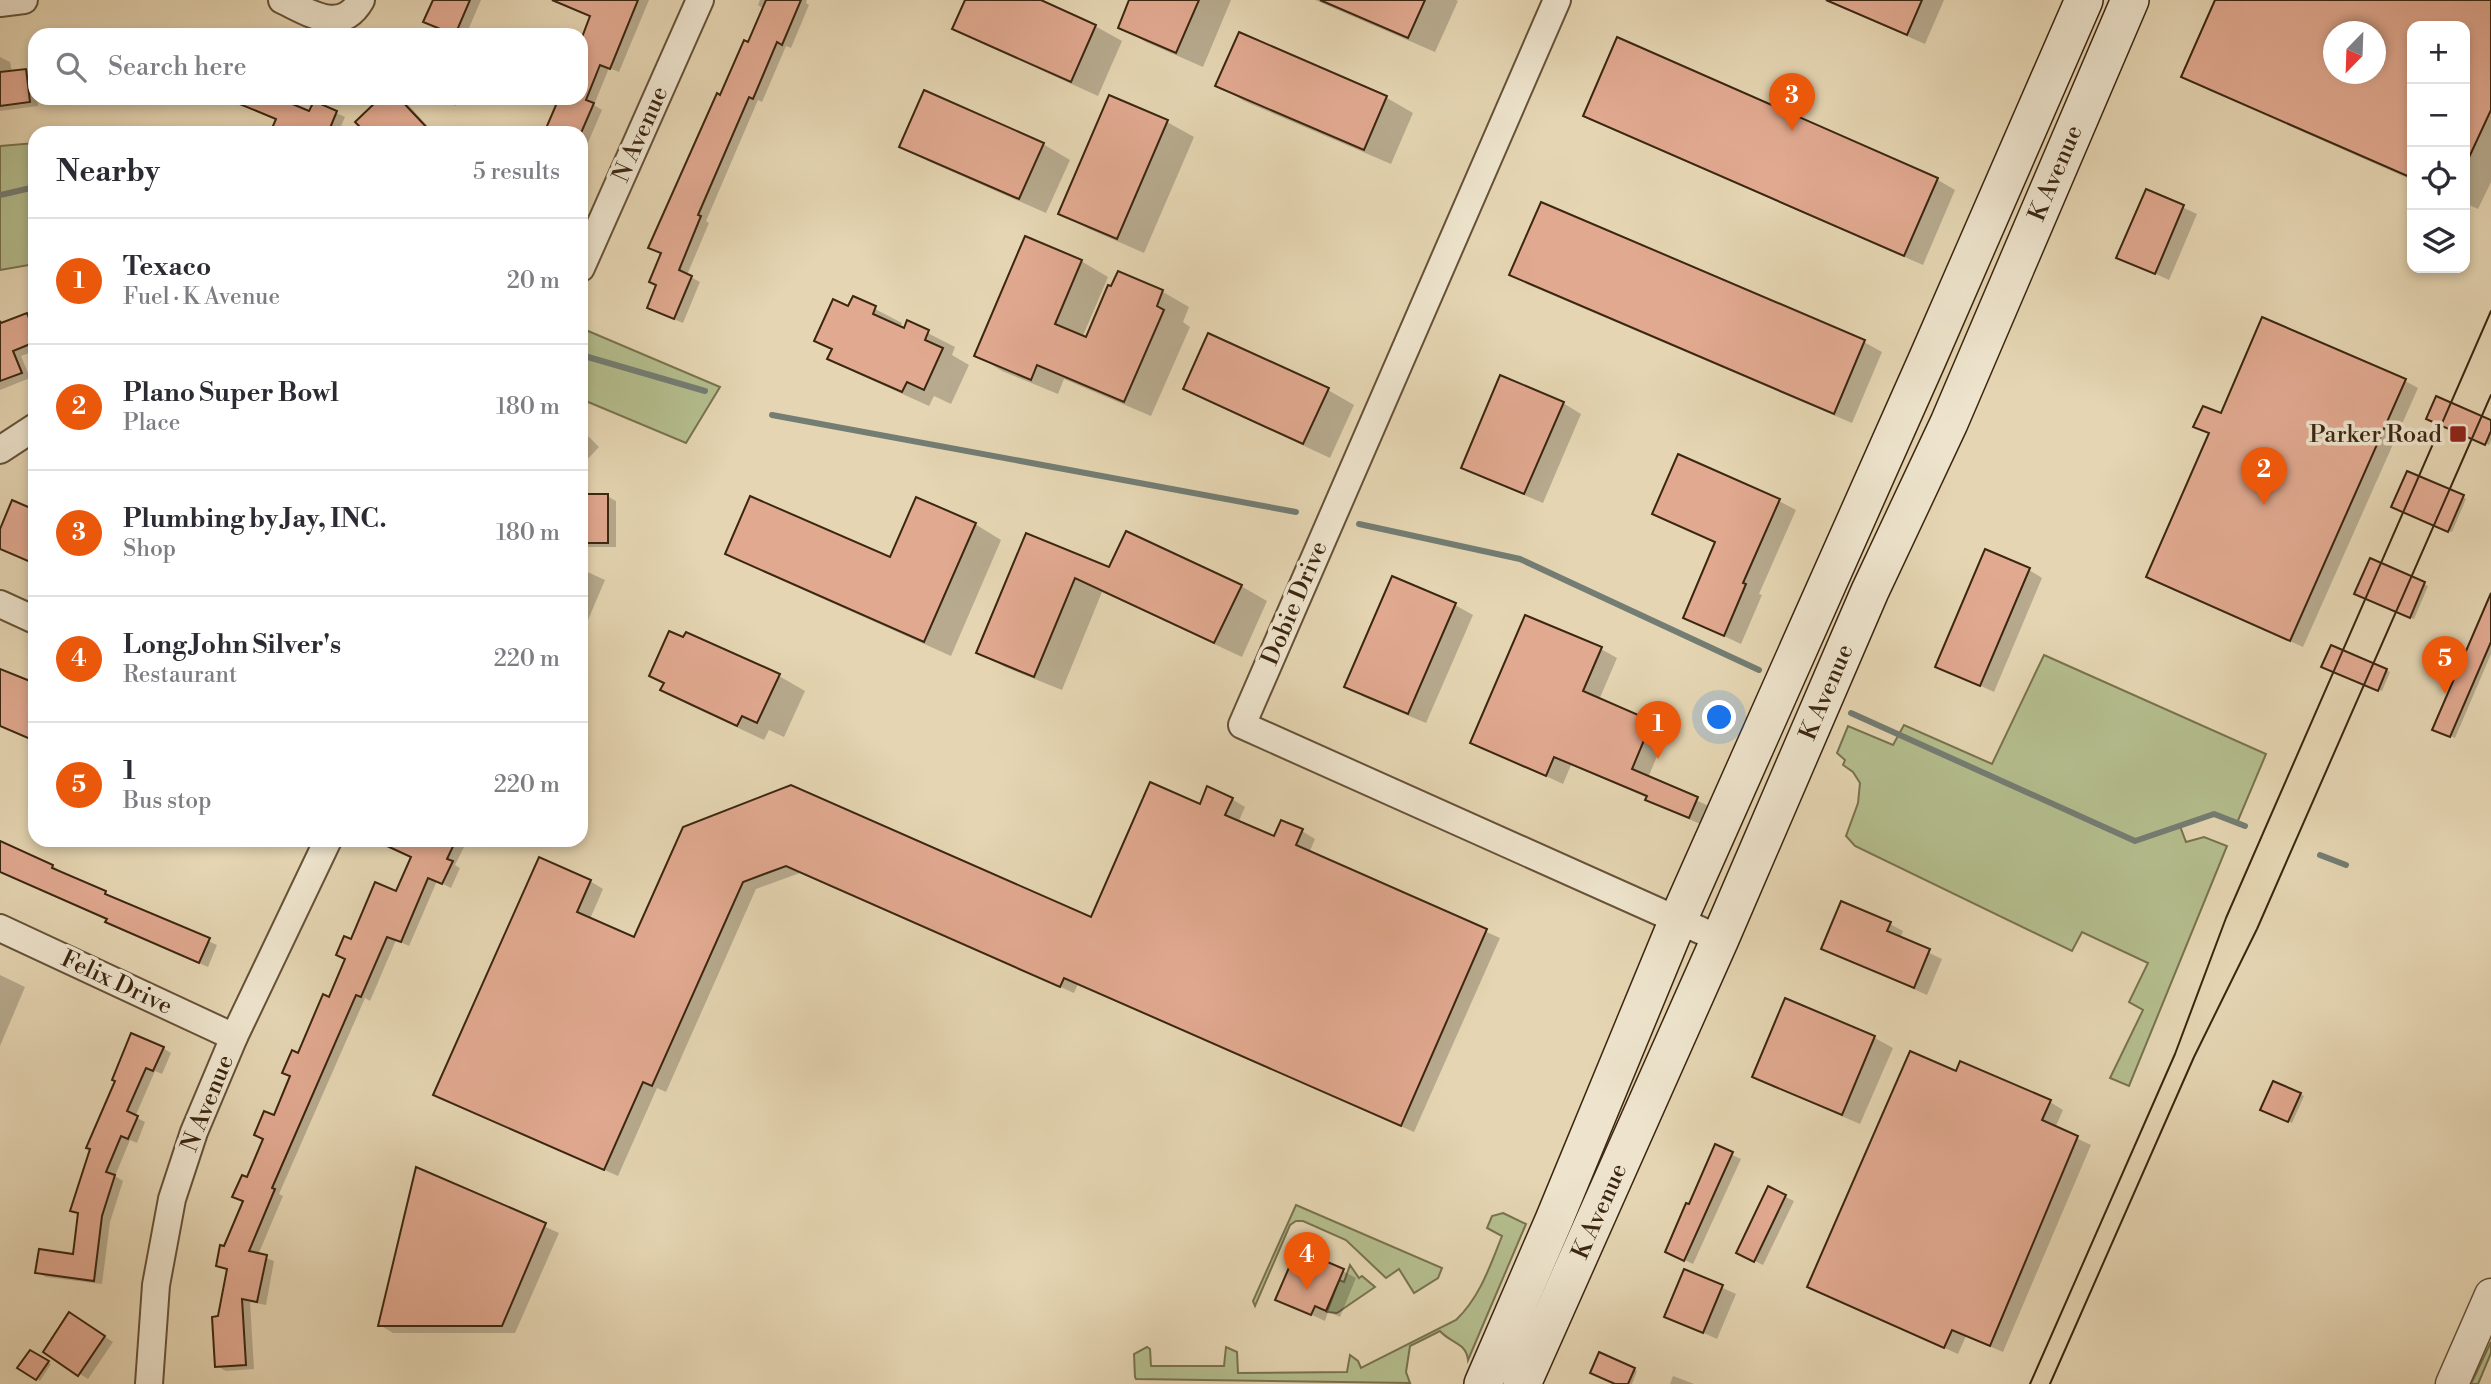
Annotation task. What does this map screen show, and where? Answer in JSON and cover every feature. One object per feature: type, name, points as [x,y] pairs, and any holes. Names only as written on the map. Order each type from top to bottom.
[{"type":"main road","name":"K Avenue","points":[[1483,1384],[1678,920],[2084,0]]},
{"type":"main road","name":"K Avenue","points":[[1522,1384],[1720,939],[1847,643],[1968,378],[2130,0]]},
{"type":"main road","points":[[2063,45],[2103,61]]},
{"type":"main road","points":[[1927,360],[1968,378]]},
{"type":"main road","points":[[1809,626],[1847,643]]},
{"type":"street","points":[[0,3],[24,0]]},
{"type":"street","points":[[282,0],[323,18],[340,19],[353,13],[361,0]]},
{"type":"street","name":"N Avenue","points":[[588,252],[700,0]]},
{"type":"street","name":"Dobie Drive","points":[[1557,0],[1242,725],[1720,939]]},
{"type":"street","points":[[0,450],[28,432]]},
{"type":"street","points":[[0,604],[28,617]]},
{"type":"street","name":"N Avenue","points":[[149,1384],[156,1285],[172,1199],[194,1132],[234,1037],[325,847]]},
{"type":"street","name":"Felix Drive","points":[[0,928],[234,1037]]},
{"type":"street","points":[[2452,1384],[2491,1295]]},
{"type":"green space","points":[[28,144],[28,265],[0,270],[0,146]]},
{"type":"green space","points":[[588,331],[720,387],[686,443],[588,402]]},
{"type":"green space","points":[[2044,655],[2266,754],[2237,823],[2214,814],[2180,826],[2186,842],[2204,837],[2227,846],[2129,1086],[2110,1078],[2143,1010],[2129,1002],[2148,963],[2082,932],[2072,951],[1855,846],[1846,836],[1858,803],[1860,783],[1853,772],[1843,765],[1845,760],[1837,753],[1848,726],[1893,745],[1904,725],[1992,764]]},
{"type":"green space","points":[[1296,1205],[1442,1268],[1438,1278],[1414,1293],[1399,1269],[1386,1278],[1346,1240],[1303,1221],[1296,1221],[1290,1225],[1255,1306],[1253,1301]]},
{"type":"green space","points":[[1503,1213],[1526,1224],[1468,1360],[1461,1346],[1440,1331],[1410,1346],[1406,1372],[1410,1383],[1135,1377],[1134,1354],[1147,1347],[1150,1349],[1151,1366],[1224,1366],[1226,1347],[1237,1352],[1238,1373],[1347,1372],[1350,1355],[1358,1361],[1361,1368],[1456,1320],[1484,1281],[1502,1236],[1487,1228],[1492,1216]]},
{"type":"green space","points":[[1350,1265],[1359,1278],[1362,1276],[1375,1287],[1337,1313],[1327,1312],[1339,1280],[1344,1282]]},
{"type":"green space","points":[[2491,1342],[2491,1353],[2478,1384],[2471,1384]]},
{"type":"building","points":[[433,0],[470,0],[458,28],[438,28],[423,22]]},
{"type":"building","points":[[552,0],[638,0],[610,69],[600,65],[588,95],[588,28],[586,28],[590,16]]},
{"type":"building","points":[[766,0],[801,0],[782,45],[777,42],[753,99],[749,97],[698,215],[701,216],[679,270],[692,276],[674,319],[647,308],[656,285],[649,282],[661,253],[648,248],[717,93],[720,95],[744,40],[748,42]]},
{"type":"building","points":[[965,0],[1041,0],[1096,25],[1071,82],[952,29]]},
{"type":"building","points":[[1129,0],[1199,0],[1176,53],[1118,28]]},
{"type":"building","points":[[1320,0],[1425,0],[1408,38]]},
{"type":"building","points":[[1826,0],[1922,0],[1907,35]]},
{"type":"building","points":[[2215,0],[2491,0],[2491,110],[2470,155],[2470,21],[2407,21],[2407,176],[2181,77]]},
{"type":"building","points":[[1239,32],[1387,96],[1364,150],[1215,86]]},
{"type":"building","points":[[1617,37],[1938,178],[1904,256],[1583,116]]},
{"type":"building","points":[[26,69],[28,102],[0,106],[0,72]]},
{"type":"building","points":[[924,90],[1044,143],[1019,199],[899,147]]},
{"type":"building","points":[[1109,95],[1168,120],[1117,239],[1058,214]]},
{"type":"building","points":[[588,101],[594,103],[584,126],[547,126],[556,105],[588,105]]},
{"type":"building","points":[[242,105],[295,105],[309,111],[312,105],[323,105],[337,111],[331,126],[273,126],[276,119]]},
{"type":"building","points":[[373,105],[406,105],[425,126],[359,126],[355,122]]},
{"type":"building","points":[[2146,189],[2184,205],[2155,274],[2116,258]]},
{"type":"building","points":[[1541,202],[1865,340],[1834,414],[1509,275]]},
{"type":"building","points":[[1025,236],[1082,260],[1055,324],[1086,337],[1108,285],[1111,286],[1118,271],[1163,290],[1157,306],[1164,310],[1124,402],[1037,365],[1031,380],[974,356]]},
{"type":"building","points":[[853,296],[876,306],[873,314],[904,328],[907,320],[929,330],[925,340],[943,348],[924,390],[907,382],[902,392],[827,359],[832,349],[814,341],[833,299],[848,306]]},
{"type":"building","points":[[27,313],[28,316],[28,345],[13,351],[22,373],[0,381],[0,321],[1,323]]},
{"type":"building","points":[[2262,317],[2406,379],[2290,641],[2146,577],[2209,433],[2193,427],[2203,406],[2221,413]]},
{"type":"building","points":[[1208,333],[1329,388],[1303,444],[1183,389]]},
{"type":"building","points":[[1500,375],[1564,402],[1524,494],[1461,468]]},
{"type":"building","points":[[2436,396],[2491,420],[2491,431],[2485,445],[2426,419]]},
{"type":"building","points":[[1678,454],[1780,499],[1743,583],[1746,584],[1724,636],[1683,618],[1715,542],[1652,514]]},
{"type":"building","points":[[2407,471],[2464,495],[2448,532],[2391,507]]},
{"type":"building","points":[[588,494],[608,494],[608,543],[588,543]]},
{"type":"building","points":[[750,496],[890,557],[916,497],[976,523],[924,642],[725,554]]},
{"type":"building","points":[[12,500],[28,507],[28,561],[0,549],[0,529]]},
{"type":"building","points":[[1126,531],[1242,585],[1214,643],[1075,578],[1034,677],[976,653],[1026,533],[1109,567]]},
{"type":"building","points":[[1985,549],[2030,568],[1980,686],[1935,667]]},
{"type":"building","points":[[2370,558],[2425,582],[2410,618],[2354,594]]},
{"type":"building","points":[[1392,576],[1456,603],[1408,714],[1344,687]]},
{"type":"building","points":[[2491,593],[2491,642],[2450,737],[2432,730]]},
{"type":"building","points":[[1525,615],[1602,647],[1583,691],[1652,721],[1632,769],[1698,797],[1689,818],[1645,800],[1647,796],[1554,757],[1546,776],[1470,743]]},
{"type":"building","points":[[669,631],[683,637],[686,632],[780,674],[757,723],[742,716],[737,726],[660,690],[664,683],[649,676]]},
{"type":"building","points":[[2331,645],[2387,669],[2378,691],[2321,667]]},
{"type":"building","points":[[0,669],[28,680],[28,738],[0,726]]},
{"type":"building","points":[[1150,782],[1200,804],[1207,786],[1233,798],[1225,815],[1274,836],[1281,820],[1303,829],[1296,845],[1487,929],[1401,1126],[1064,978],[1060,987],[786,866],[743,882],[652,1086],[643,1082],[604,1170],[433,1095],[539,857],[591,880],[577,912],[634,937],[683,827],[791,785],[1091,917]]},
{"type":"building","points":[[0,841],[53,865],[52,868],[106,891],[105,894],[210,938],[199,963],[0,872]]},
{"type":"building","points":[[389,847],[453,847],[447,859],[453,861],[442,884],[428,878],[401,942],[387,937],[361,997],[356,995],[272,1188],[275,1189],[249,1251],[267,1255],[257,1302],[242,1299],[246,1365],[215,1367],[212,1317],[218,1316],[227,1269],[216,1266],[220,1245],[224,1246],[243,1201],[232,1197],[242,1175],[247,1177],[263,1139],[254,1135],[264,1111],[274,1115],[290,1076],[282,1073],[292,1050],[298,1053],[323,994],[329,997],[345,959],[336,955],[344,936],[351,939],[375,882],[396,891],[411,857]]},
{"type":"building","points":[[1841,901],[1891,922],[1887,931],[1930,949],[1914,988],[1821,949]]},
{"type":"building","points":[[1785,998],[1875,1036],[1842,1115],[1752,1077]]},
{"type":"building","points":[[131,1033],[164,1047],[153,1071],[146,1068],[127,1111],[138,1116],[128,1139],[121,1136],[106,1172],[115,1175],[102,1216],[94,1281],[35,1273],[39,1249],[73,1254],[78,1213],[70,1211],[90,1149],[86,1148],[115,1081],[112,1080]]},
{"type":"building","points":[[1910,1051],[1956,1071],[1960,1061],[2051,1100],[2042,1120],[2078,1136],[1990,1346],[1952,1330],[1944,1348],[1807,1287]]},
{"type":"building","points":[[2273,1081],[2301,1093],[2288,1122],[2260,1110]]},
{"type":"building","points":[[1715,1144],[1733,1152],[1684,1261],[1665,1252]]},
{"type":"building","points":[[416,1167],[546,1223],[502,1326],[378,1326]]},
{"type":"building","points":[[1768,1186],[1786,1195],[1754,1262],[1736,1253]]},
{"type":"building","points":[[1297,1249],[1344,1269],[1326,1311],[1315,1306],[1311,1315],[1275,1300]]},
{"type":"building","points":[[1684,1269],[1723,1285],[1703,1333],[1664,1317]]},
{"type":"building","points":[[69,1312],[105,1336],[78,1376],[43,1352]]},
{"type":"building","points":[[30,1350],[49,1361],[36,1380],[17,1368]]},
{"type":"building","points":[[1599,1352],[1635,1368],[1628,1384],[1615,1384],[1590,1373]]},
{"type":"waterway","points":[[0,195],[28,189]]},
{"type":"waterway","points":[[588,357],[705,391]]},
{"type":"waterway","points":[[772,415],[1296,512]]},
{"type":"waterway","points":[[1359,524],[1520,559],[1759,670]]},
{"type":"waterway","points":[[1851,713],[2135,841],[2214,814],[2245,826]]},
{"type":"waterway","points":[[2320,855],[2346,865]]},
{"type":"tram line","points":[[2030,1384],[2175,1054],[2226,918],[2491,311]]},
{"type":"tram line","points":[[2050,1384],[2194,1057],[2257,929],[2491,395]]},
{"type":"place","name":"Plumbing by Jay, INC.","points":[[1792,131]]},
{"type":"place","name":"Parker Road","points":[[2458,434]]},
{"type":"place","name":"Plano Super Bowl","points":[[2264,505]]},
{"type":"place","name":"1","points":[[2445,694]]},
{"type":"place","name":"Texaco","points":[[1658,759]]},
{"type":"place","name":"Long John Silver's","points":[[1307,1290]]}]
